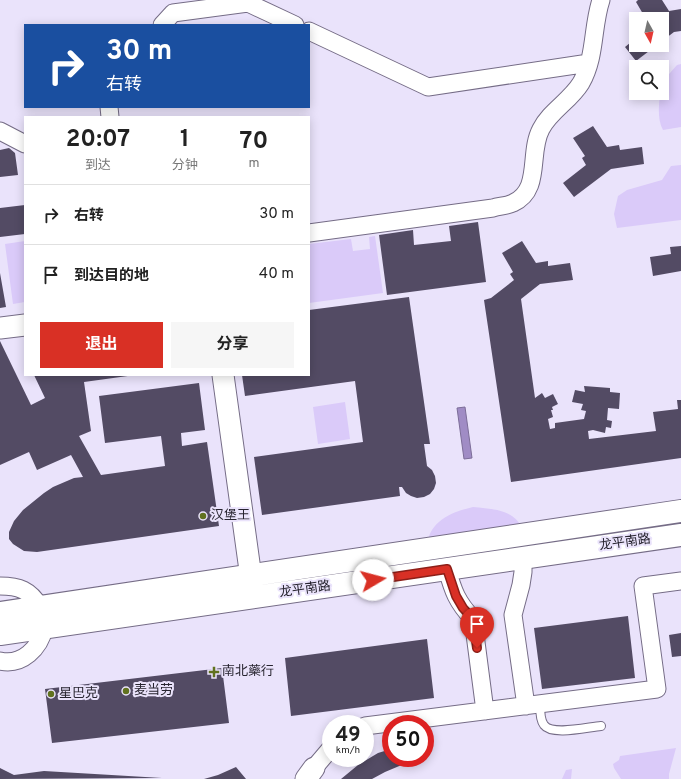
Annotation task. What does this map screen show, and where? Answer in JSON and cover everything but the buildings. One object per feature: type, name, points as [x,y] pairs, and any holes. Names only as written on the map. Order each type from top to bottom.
[{"type":"main road","name":"龙平南路","points":[[0,613],[681,511]]},
{"type":"main road","name":"龙平南路","points":[[0,634],[681,535]]},
{"type":"street","points":[[310,234],[492,208],[512,204],[520,200],[530,187],[536,142],[540,130],[546,120],[574,93],[589,64],[594,44],[601,0]]},
{"type":"street","points":[[163,24],[173,13],[248,3],[293,24]]},
{"type":"street","points":[[310,32],[428,87],[589,64]]},
{"type":"street","points":[[0,131],[24,143]]},
{"type":"street","points":[[0,328],[24,325]]},
{"type":"street","points":[[223,376],[254,597]]},
{"type":"street","points":[[523,558],[521,585],[513,615],[533,705]]},
{"type":"street","points":[[447,569],[456,596],[463,608],[473,619],[485,711]]},
{"type":"street","points":[[374,725],[658,690],[643,586],[681,581]]},
{"type":"street","points":[[0,586],[13,586],[25,590],[36,599],[40,607]]},
{"type":"street","points":[[0,661],[16,661],[27,656],[36,648],[42,637],[44,628]]},
{"type":"street","points":[[310,773],[322,759]]},
{"type":"lane","points":[[533,705],[544,726],[553,731],[601,726]]},
{"type":"shaded area","points":[[681,64],[681,127],[663,130],[660,121],[660,100],[669,100],[669,74],[677,65]]},
{"type":"shaded area","points":[[681,165],[681,220],[617,228],[614,214],[618,196],[627,190],[662,180],[671,166]]},
{"type":"shaded area","points":[[375,236],[383,293],[310,303],[310,244],[351,239],[353,251],[370,249],[369,237]]},
{"type":"shaded area","points":[[24,241],[24,302],[13,304],[5,244]]},
{"type":"shaded area","points":[[345,402],[350,439],[318,444],[313,407]]},
{"type":"shaded area","points":[[465,407],[472,458],[464,459],[457,408]]},
{"type":"shaded area","points":[[473,507],[502,511],[509,514],[519,523],[523,530],[427,544],[433,529],[444,518]]},
{"type":"shaded area","points":[[676,748],[669,779],[621,779],[614,768],[613,764],[619,760],[620,756]]},
{"type":"shaded area","points":[[572,769],[571,779],[562,779],[566,770]]},
{"type":"place","name":"汉堡王","points":[[203,516]]},
{"type":"place","name":"南北藥行","points":[[214,672]]},
{"type":"place","name":"麦当劳","points":[[126,691]]},
{"type":"place","name":"星巴克","points":[[51,694]]},
{"type":"route","points":[[373,580],[447,569],[456,596],[463,608],[473,619],[477,648]]}]
